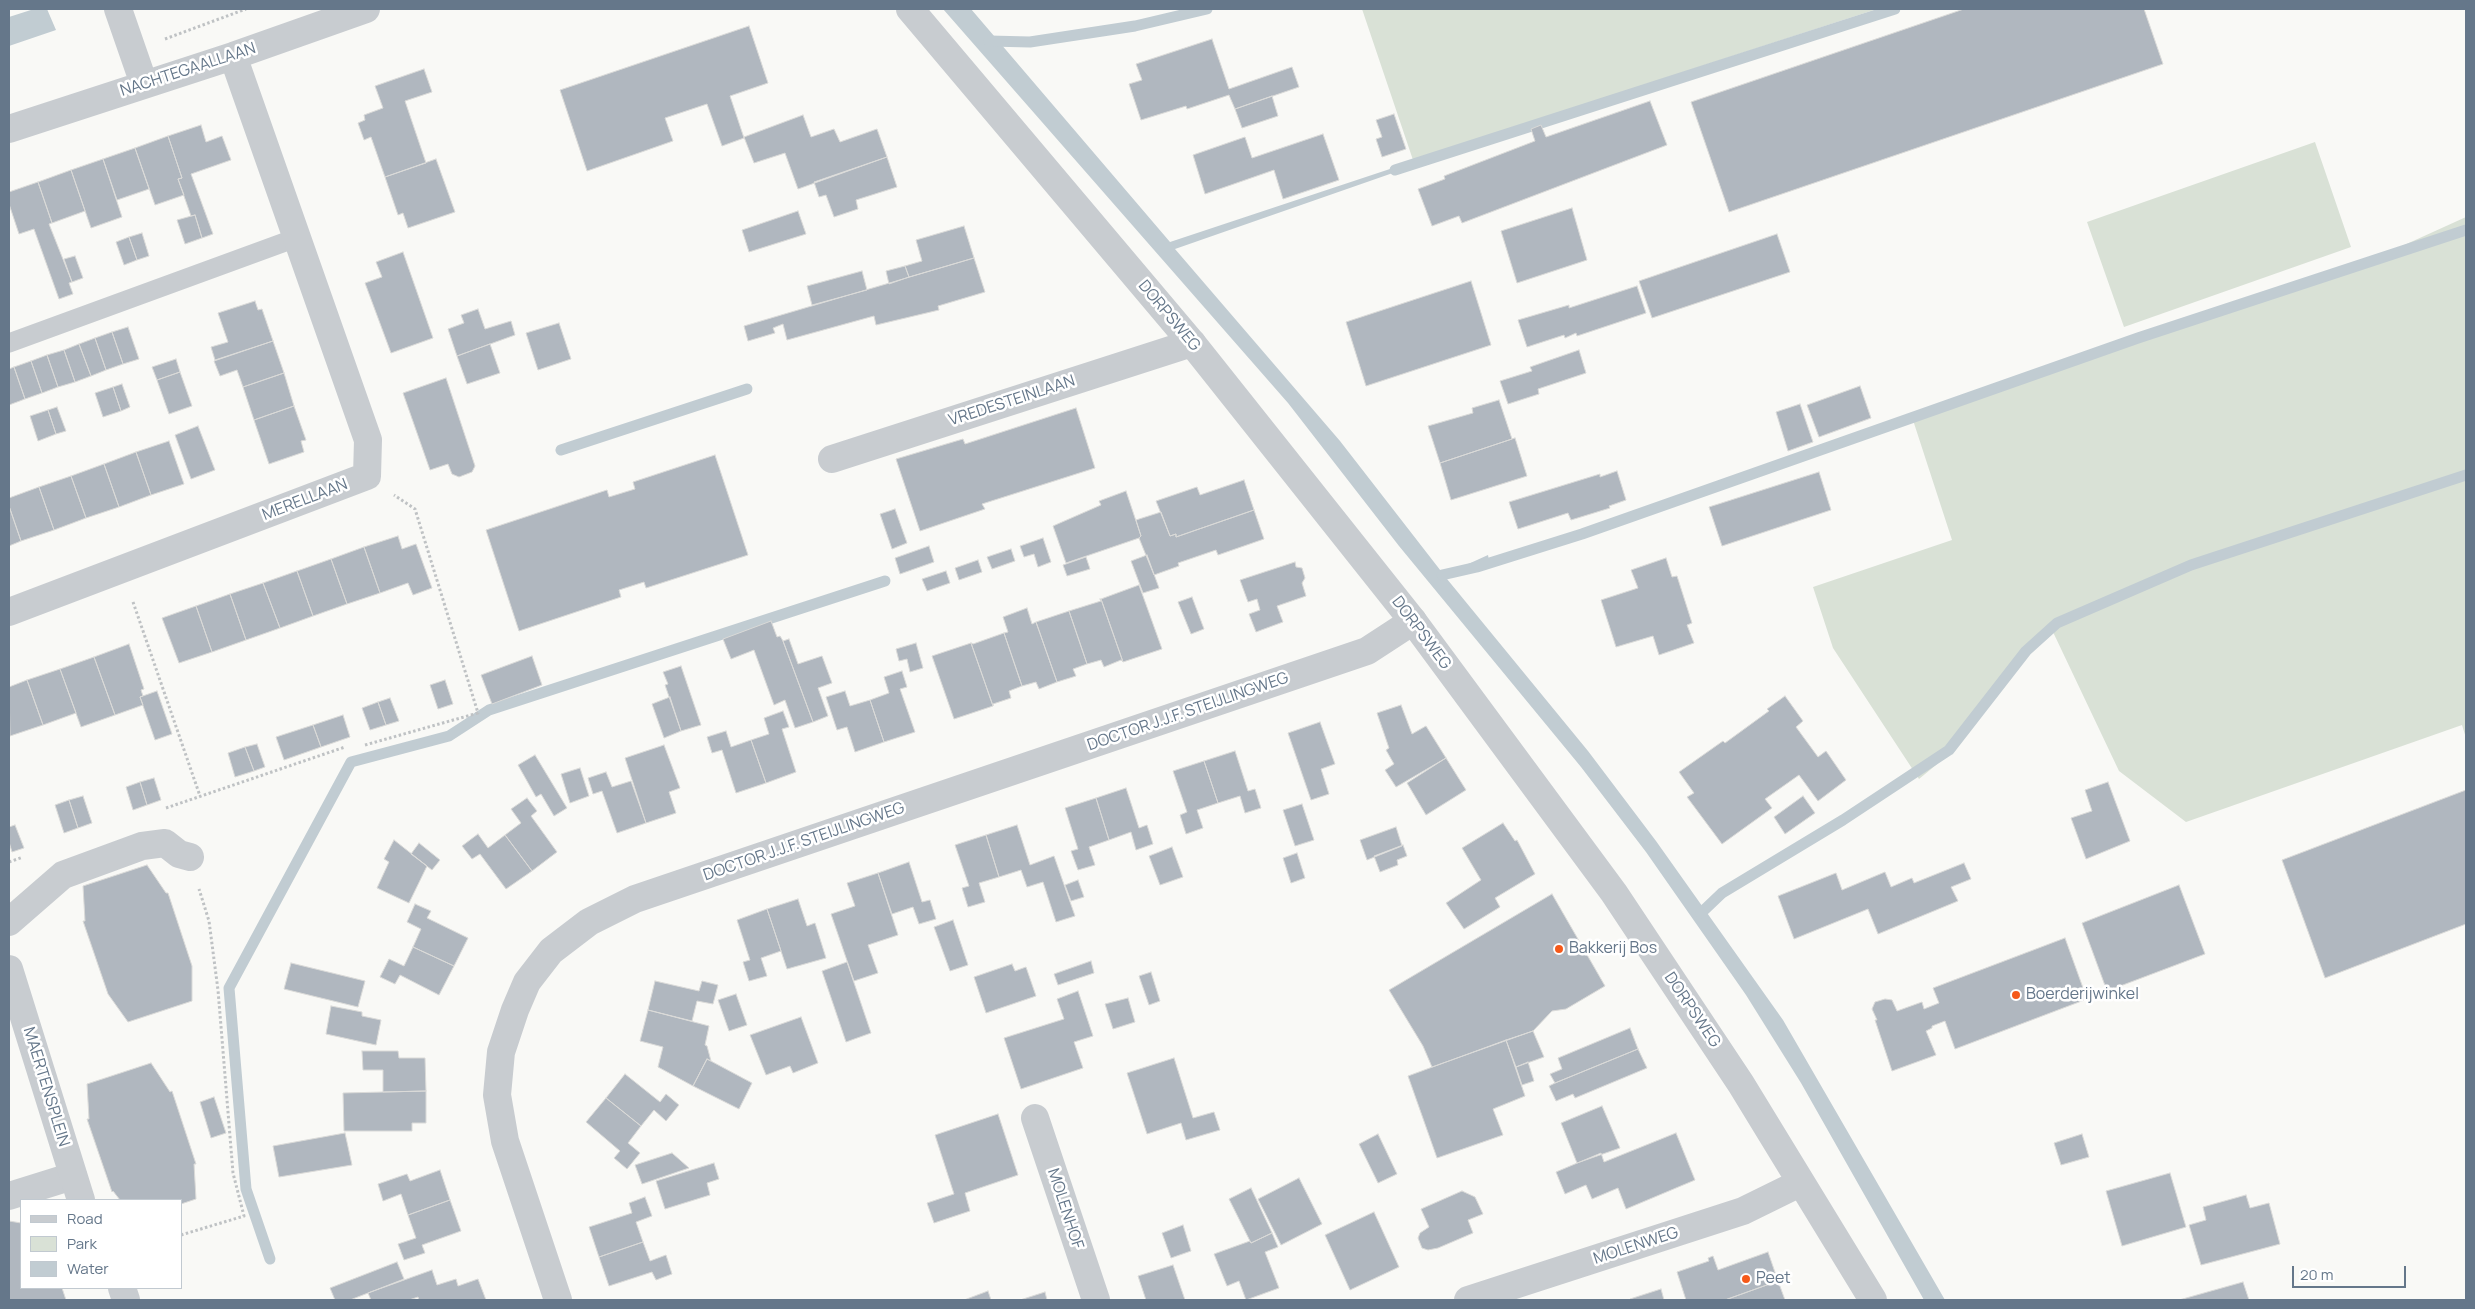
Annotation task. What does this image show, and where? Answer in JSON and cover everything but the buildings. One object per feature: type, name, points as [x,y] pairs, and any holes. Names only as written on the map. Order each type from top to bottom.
[{"type":"street","points":[[118,9],[144,84]]},
{"type":"street","name":"NACHTEGAALLAAN","points":[[9,129],[233,56],[366,9]]},
{"type":"street","name":"DORPSWEG","points":[[910,9],[1192,343],[1413,621],[1614,893],[1741,1084],[1873,1300]]},
{"type":"street","name":"MERELLAAN","points":[[9,612],[367,476],[368,440],[233,56]]},
{"type":"street","name":"VREDESTEINLAAN","points":[[832,459],[1192,343]]},
{"type":"street","name":"DOCTOR J.J.F. STEIJLINGWEG","points":[[558,1300],[505,1141],[497,1095],[501,1052],[515,1010],[527,982],[551,951],[589,922],[635,899],[1367,651],[1413,621]]},
{"type":"street","points":[[9,922],[63,874],[142,846],[165,843],[180,854],[190,857]]},
{"type":"street","name":"MAERTENSPLEIN","points":[[9,969],[77,1188],[9,1196]]},
{"type":"street","name":"MOLENHOF","points":[[1035,1118],[1096,1300]]},
{"type":"street","name":"MOLENWEG","points":[[1468,1300],[1743,1211],[1800,1183]]},
{"type":"lane","points":[[9,343],[296,238]]},
{"type":"path","points":[[365,745],[478,713],[415,509],[367,476]]},
{"type":"path","points":[[122,570],[200,796]]},
{"type":"path","points":[[164,809],[345,747]]},
{"type":"path","points":[[9,862],[23,857]]},
{"type":"path","points":[[182,1235],[244,1216],[232,1173],[218,990],[209,921],[190,857]]},
{"type":"green space","points":[[1362,9],[1877,9],[1413,160]]},
{"type":"green space","points":[[2315,142],[2351,247],[2124,327],[2087,222]]},
{"type":"green space","points":[[2466,217],[2466,738],[2462,725],[2186,822],[2119,771],[2053,632],[1994,688],[1936,765],[1919,779],[1833,648],[1813,587],[1952,540],[1911,414],[2358,266]]},
{"type":"water","points":[[34,9],[47,9],[56,30],[9,46],[9,17]]},
{"type":"water","points":[[943,9],[971,9],[1170,242],[1408,163],[1410,167],[1175,249],[1340,441],[1444,575],[1488,555],[1489,560],[1447,579],[1588,751],[1656,841],[1783,1020],[1945,1300],[1924,1300],[1801,1083],[1746,995],[1646,852],[1581,767],[1399,546],[1288,403]]},
{"type":"waterway","points":[[989,41],[1030,42],[1135,26],[1207,9]]},
{"type":"waterway","points":[[1395,170],[1895,9]]},
{"type":"waterway","points":[[1442,575],[1477,567],[1582,534],[2138,338],[2466,230]]},
{"type":"waterway","points":[[561,450],[747,389]]},
{"type":"waterway","points":[[1701,913],[1722,893],[1843,820],[1949,750],[2026,651],[2057,623],[2191,565],[2466,475]]},
{"type":"waterway","points":[[270,1259],[246,1189],[229,988],[351,762],[449,736],[489,710],[885,581]]},
{"type":"place","name":"Bakkerij Bos","points":[[1559,949]]},
{"type":"place","name":"Boerderijwinkel","points":[[2016,995]]},
{"type":"place","name":"Peet","points":[[1746,1279]]}]
